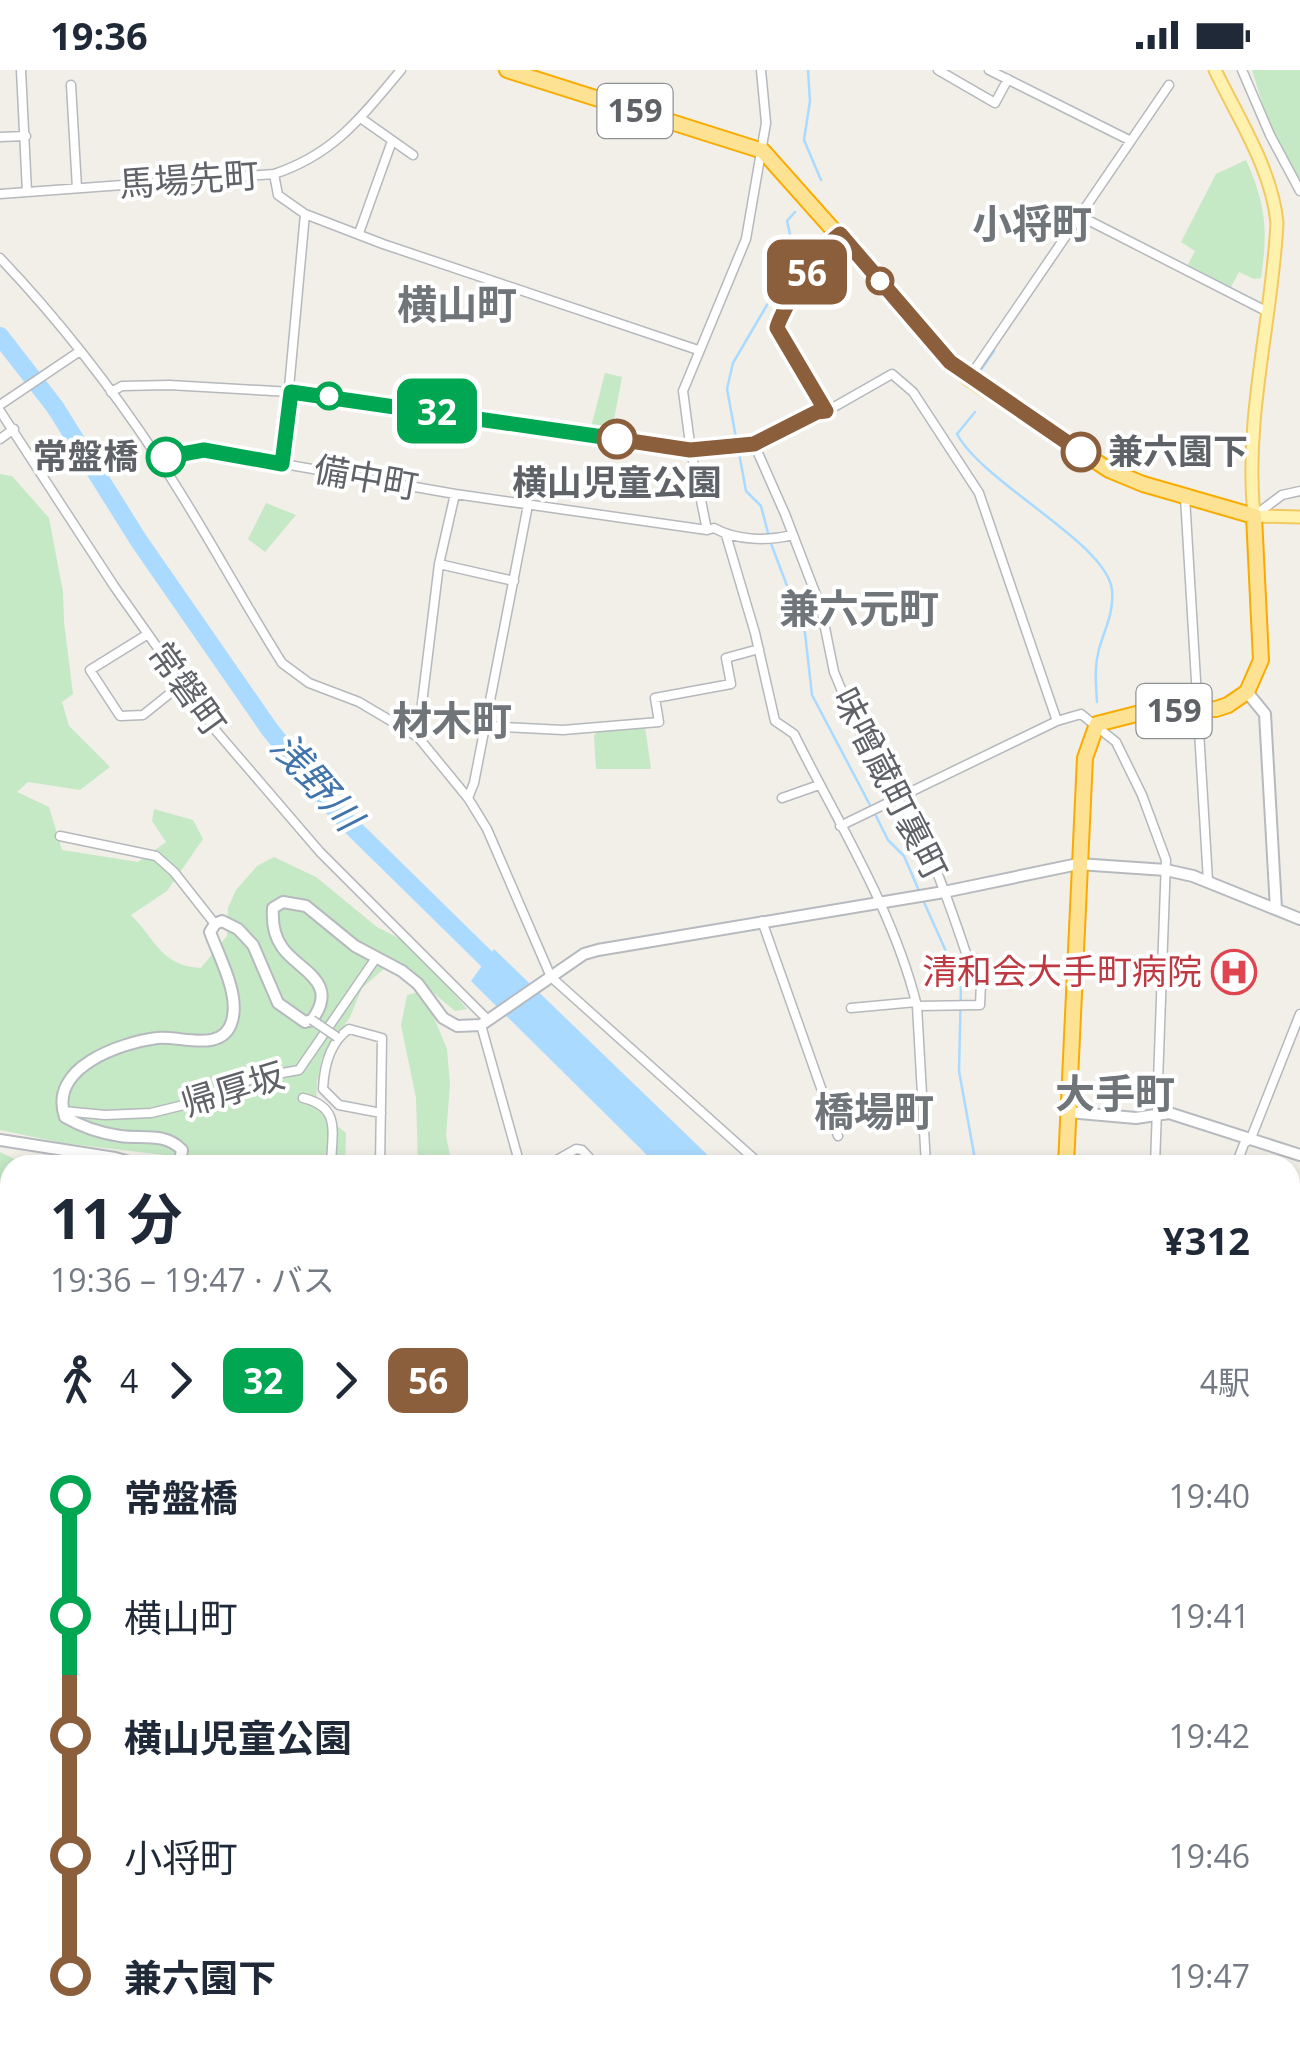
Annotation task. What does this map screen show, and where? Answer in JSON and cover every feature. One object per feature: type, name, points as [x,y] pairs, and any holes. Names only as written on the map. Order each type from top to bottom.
[{"type":"highway","name":"159","points":[[507,70],[762,151],[968,378],[1109,470],[1254,516],[1260,660],[1247,692],[1228,705],[1144,712],[1097,724],[1085,758],[1066,1155]]},
{"type":"main road","points":[[1215,70],[1262,168],[1274,201],[1277,233],[1256,396],[1251,484],[1254,516],[1300,517]]},
{"type":"street","points":[[21,70],[27,192]]},
{"type":"street","name":"馬場先町","points":[[0,194],[274,174],[351,130],[400,70]]},
{"type":"street","points":[[707,530],[690,450],[683,392],[741,254],[766,122],[761,70]]},
{"type":"street","points":[[938,70],[995,103],[1008,79]]},
{"type":"street","points":[[989,70],[1129,140]]},
{"type":"street","points":[[1242,70],[1300,191]]},
{"type":"street","points":[[71,84],[77,188]]},
{"type":"street","points":[[968,378],[1168,85]]},
{"type":"street","points":[[362,120],[414,155]]},
{"type":"street","points":[[0,137],[26,136]]},
{"type":"street","points":[[359,233],[392,141]]},
{"type":"street","points":[[274,174],[278,195],[305,214],[698,350]]},
{"type":"street","points":[[282,464],[305,214]]},
{"type":"street","points":[[1080,216],[1266,311]]},
{"type":"street","points":[[826,411],[777,328],[778,317],[814,258],[840,234]]},
{"type":"street","points":[[0,258],[80,351],[158,458],[282,663],[309,683],[371,708],[418,737],[468,798],[502,860],[547,979],[749,1155]]},
{"type":"street","points":[[0,408],[80,351]]},
{"type":"street","points":[[110,392],[122,386],[169,385],[291,392],[690,450],[754,444],[826,411],[892,374],[913,392],[979,493],[1057,721]]},
{"type":"street","name":"常磐町","points":[[0,408],[81,538],[217,732],[278,805],[487,1020]]},
{"type":"street","points":[[0,439],[14,429]]},
{"type":"street","name":"味噌蔵町裏町","points":[[754,444],[821,608],[834,672],[854,720],[896,801],[903,804],[920,832],[967,956],[982,961],[980,1004],[916,1004]]},
{"type":"street","name":"備中町","points":[[158,458],[204,450],[454,494],[714,528],[726,535],[769,540],[792,536]]},
{"type":"street","points":[[1254,516],[1282,495],[1300,491]]},
{"type":"street","name":"備中町","points":[[418,737],[440,564],[454,494]]},
{"type":"street","points":[[1185,497],[1208,881]]},
{"type":"street","points":[[468,798],[486,726],[528,505]]},
{"type":"street","points":[[726,535],[776,721],[794,734],[880,901],[916,1004],[926,1155]]},
{"type":"street","points":[[440,564],[514,581]]},
{"type":"street","points":[[148,634],[90,670],[120,716],[143,715],[183,683]]},
{"type":"street","points":[[486,726],[563,730],[658,722],[654,698],[731,684],[726,658],[759,649]]},
{"type":"street","points":[[1247,692],[1265,714],[1276,909]]},
{"type":"street","points":[[840,826],[1057,721],[1081,714],[1116,742],[1142,795],[1166,860],[1156,1155]]},
{"type":"street","points":[[782,798],[819,785]]},
{"type":"street","points":[[60,836],[156,856],[174,872],[214,924]]},
{"type":"street","points":[[181,1155],[175,1142],[162,1137],[102,1132],[80,1126],[66,1117],[62,1094],[69,1078],[110,1051],[160,1037],[203,1041],[222,1035],[232,1024],[230,992],[210,932],[214,924],[222,922],[238,929],[254,945],[278,1003],[306,1022],[312,1020],[320,1002],[317,980],[282,947],[272,927],[273,908],[283,902],[298,902],[376,958],[402,971],[418,984],[443,1018],[457,1026],[487,1020],[584,954],[598,950],[944,892],[1078,864],[1166,870],[1208,881],[1300,919]]},
{"type":"street","points":[[762,921],[838,1136]]},
{"type":"street","name":"帰厚坂","points":[[63,1111],[105,1115],[152,1113],[204,1100],[254,1078],[299,1070],[376,958]]},
{"type":"street","points":[[852,1008],[916,1004]]},
{"type":"street","points":[[1240,1155],[1251,1138],[1300,1014]]},
{"type":"street","points":[[312,1020],[338,1037]]},
{"type":"street","points":[[487,1020],[518,1155]]},
{"type":"street","points":[[380,1155],[381,1113],[382,1038],[349,1029],[338,1037],[324,1071],[323,1090],[338,1105],[381,1113]]},
{"type":"street","points":[[1290,1038],[1300,1042]]},
{"type":"street","points":[[303,1098],[324,1103],[330,1111],[331,1155]]},
{"type":"street","points":[[1068,1112],[1136,1118],[1159,1113],[1180,1115],[1300,1155]]},
{"type":"street","points":[[0,1140],[81,1155]]},
{"type":"green space","points":[[1252,70],[1300,70],[1300,182],[1270,128]]},
{"type":"green space","points":[[1246,160],[1258,191],[1265,231],[1261,278],[1239,272],[1231,287],[1188,265],[1195,251],[1181,242],[1216,174]]},
{"type":"green space","points":[[605,373],[622,377],[611,435],[590,431]]},
{"type":"green space","points":[[0,474],[12,476],[49,518],[63,592],[73,694],[62,702],[69,726],[110,767],[80,790],[28,782],[17,792],[49,807],[62,850],[138,862],[166,842],[152,821],[154,809],[193,820],[203,839],[167,891],[131,915],[168,957],[201,968],[227,936],[228,908],[236,890],[257,866],[274,857],[316,877],[377,927],[412,945],[467,1009],[455,1011],[394,960],[362,988],[350,1017],[322,1058],[317,1082],[316,1109],[346,1133],[345,1155],[165,1155],[63,1143],[0,1130]]},
{"type":"green space","points":[[266,503],[296,515],[265,552],[248,539]]},
{"type":"green space","points":[[645,727],[651,769],[596,769],[597,731]]},
{"type":"green space","points":[[423,991],[447,1049],[450,1084],[446,1136],[450,1155],[418,1155],[416,1098],[401,1025],[407,995]]},
{"type":"water","points":[[494,949],[708,1155],[647,1155],[471,981]]},
{"type":"waterway","points":[[808,70],[810,101],[804,140],[821,180]]},
{"type":"waterway","points":[[737,443],[727,389],[733,363],[795,257],[787,221],[795,212]]},
{"type":"waterway","name":"浅野川","points":[[0,336],[55,407],[139,541],[270,730],[337,812],[502,974]]},
{"type":"waterway","points":[[980,371],[994,351]]},
{"type":"waterway","points":[[975,412],[957,434],[971,453],[1068,533],[1105,572],[1112,598],[1096,662],[1097,702]]},
{"type":"waterway","points":[[739,453],[746,491],[761,506],[768,533]]},
{"type":"waterway","points":[[770,541],[805,633],[812,695],[871,807]]},
{"type":"waterway","points":[[875,814],[888,840],[904,856],[920,893]]},
{"type":"waterway","points":[[923,900],[961,985],[959,1071],[974,1155]]},
{"type":"bus line","name":"56","points":[[617,439],[690,450],[754,444],[826,411],[777,328],[778,317],[814,258],[840,234],[950,362],[1081,452]]},
{"type":"bus line","name":"32","points":[[166,457],[204,450],[282,464],[291,392],[617,439]]},
{"type":"place","name":"横山児童公園","points":[[617,439]]},
{"type":"place","name":"兼六園下","points":[[1081,452]]},
{"type":"place","name":"常盤橋","points":[[166,457]]},
{"type":"place","name":"清和会大手町病院","points":[[1234,972]]},
{"type":"district","name":"小将町","points":[[1032,224]]},
{"type":"district","name":"横山町","points":[[457,305]]},
{"type":"district","name":"兼六元町","points":[[859,609]]},
{"type":"district","name":"材木町","points":[[452,721]]},
{"type":"district","name":"大手町","points":[[1115,1094]]},
{"type":"district","name":"橋場町","points":[[874,1112]]}]
